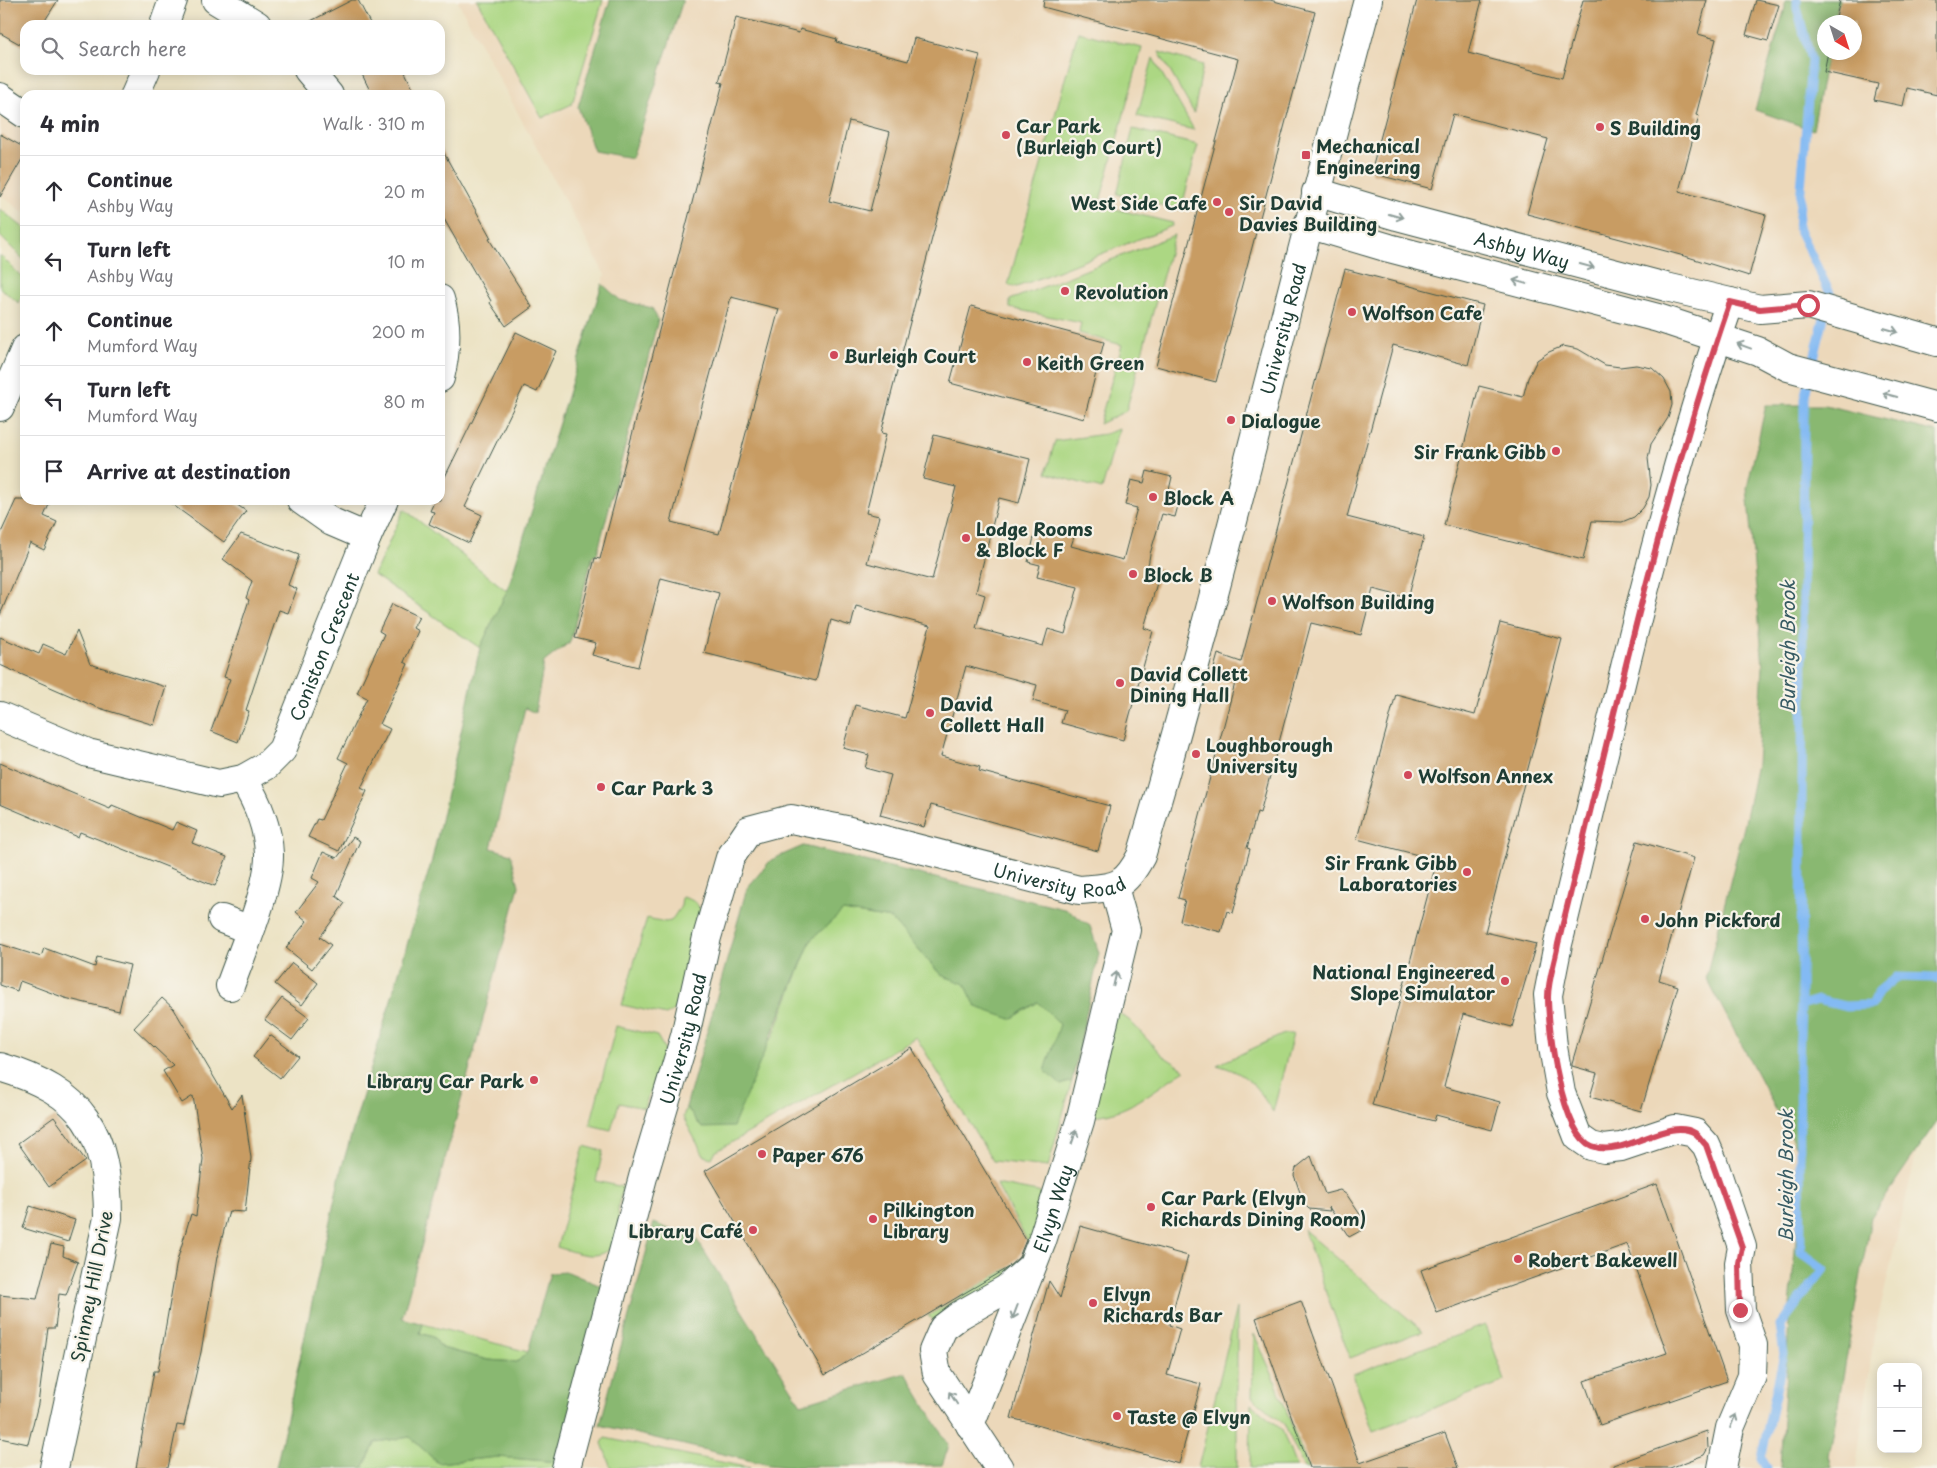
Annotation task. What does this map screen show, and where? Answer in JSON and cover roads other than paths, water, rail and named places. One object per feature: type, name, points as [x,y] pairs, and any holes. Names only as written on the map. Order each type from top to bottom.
[{"type":"street","points":[[166,20],[173,0]]},
{"type":"street","points":[[216,0],[249,20]]},
{"type":"street","name":"University Road","points":[[566,1468],[642,1177],[685,1036],[708,937],[725,875],[730,858],[749,830],[791,819],[846,830],[1079,890],[1114,887],[1131,876],[1142,856],[1226,556],[1316,192],[1368,0]]},
{"type":"street","points":[[137,90],[144,75]]},
{"type":"street","points":[[312,75],[325,90]]},
{"type":"street","points":[[0,97],[20,111]]},
{"type":"street","name":"Ashby Way","points":[[1316,192],[1416,222],[1730,302],[1760,309],[1808,305],[1937,342]]},
{"type":"street","name":"Ashby Way","points":[[1308,224],[1389,248],[1658,318],[1718,336],[1758,351],[1788,367],[1937,408]]},
{"type":"street","points":[[1722,1468],[1730,1428],[1752,1376],[1753,1345],[1740,1310],[1739,1263],[1742,1247],[1716,1170],[1706,1145],[1695,1133],[1675,1129],[1621,1147],[1604,1149],[1591,1146],[1578,1137],[1561,1093],[1553,1047],[1548,995],[1558,944],[1646,587],[1682,454],[1730,302]]},
{"type":"street","points":[[0,407],[20,361]]},
{"type":"street","points":[[308,505],[332,522],[367,537]]},
{"type":"street","name":"Coniston Crescent","points":[[0,716],[60,743],[120,762],[219,784],[244,778],[266,766],[282,750],[367,537],[382,505]]},
{"type":"street","points":[[230,986],[266,880],[269,855],[266,828],[254,796],[244,778]]},
{"type":"street","name":"Elvyn Way","points":[[999,1468],[937,1374],[933,1351],[943,1328],[960,1315],[1006,1289],[1032,1266],[1042,1241],[1080,1121],[1126,930],[1114,887]]},
{"type":"street","points":[[222,919],[250,930]]},
{"type":"street","name":"Spinney Hill Drive","points":[[0,1067],[24,1074],[57,1090],[79,1110],[98,1141],[104,1158],[108,1186],[108,1218],[54,1468]]},
{"type":"street","points":[[970,1425],[1032,1266]]},
{"type":"waterway","name":"Burleigh Brook","points":[[1767,1468],[1761,1458],[1784,1354],[1780,1326],[1824,1269],[1801,1252],[1799,1063],[1801,1005],[1804,399],[1830,293],[1798,228],[1811,60],[1797,8],[1797,0]]},
{"type":"waterway","name":"Burleigh Brook","points":[[1801,1005],[1818,1000],[1844,1006],[1872,1005],[1879,991],[1896,977],[1937,978]]},
{"type":"place","name":"S Building","points":[[1600,127]]},
{"type":"place","name":"Car Park (Burleigh Court)","points":[[1006,135]]},
{"type":"place","name":"Mechanical Engineering","points":[[1306,155]]},
{"type":"place","name":"West Side Cafe","points":[[1217,202]]},
{"type":"place","name":"Sir David Davies Building","points":[[1229,212]]},
{"type":"place","name":"Revolution","points":[[1065,291]]},
{"type":"place","name":"Wolfson Cafe","points":[[1352,312]]},
{"type":"place","name":"Burleigh Court","points":[[834,355]]},
{"type":"place","name":"Keith Green","points":[[1027,362]]},
{"type":"place","name":"Dialogue","points":[[1231,420]]},
{"type":"place","name":"Sir Frank Gibb","points":[[1556,451]]},
{"type":"place","name":"Block A","points":[[1153,497]]},
{"type":"place","name":"Lodge Rooms & Block F","points":[[966,538]]},
{"type":"place","name":"Block B","points":[[1133,574]]},
{"type":"place","name":"Wolfson Building","points":[[1272,601]]},
{"type":"place","name":"David Collett Dining Hall","points":[[1120,683]]},
{"type":"place","name":"David Collett Hall","points":[[930,713]]},
{"type":"place","name":"Loughborough University","points":[[1196,754]]},
{"type":"place","name":"Wolfson Annex","points":[[1408,775]]},
{"type":"place","name":"Car Park 3","points":[[601,787]]},
{"type":"place","name":"Sir Frank Gibb Laboratories","points":[[1467,872]]},
{"type":"place","name":"John Pickford","points":[[1645,919]]},
{"type":"place","name":"National Engineered Slope Simulator","points":[[1505,981]]},
{"type":"place","name":"Library Car Park","points":[[534,1080]]},
{"type":"place","name":"Paper 676","points":[[762,1154]]},
{"type":"place","name":"Car Park (Elvyn Richards Dining Room)","points":[[1151,1207]]},
{"type":"place","name":"Pilkington Library","points":[[873,1219]]},
{"type":"place","name":"Library Café","points":[[753,1230]]},
{"type":"place","name":"Robert Bakewell","points":[[1518,1259]]},
{"type":"place","name":"Elvyn Richards Bar","points":[[1093,1303]]},
{"type":"place","name":"Taste @ Elvyn","points":[[1117,1416]]}]
